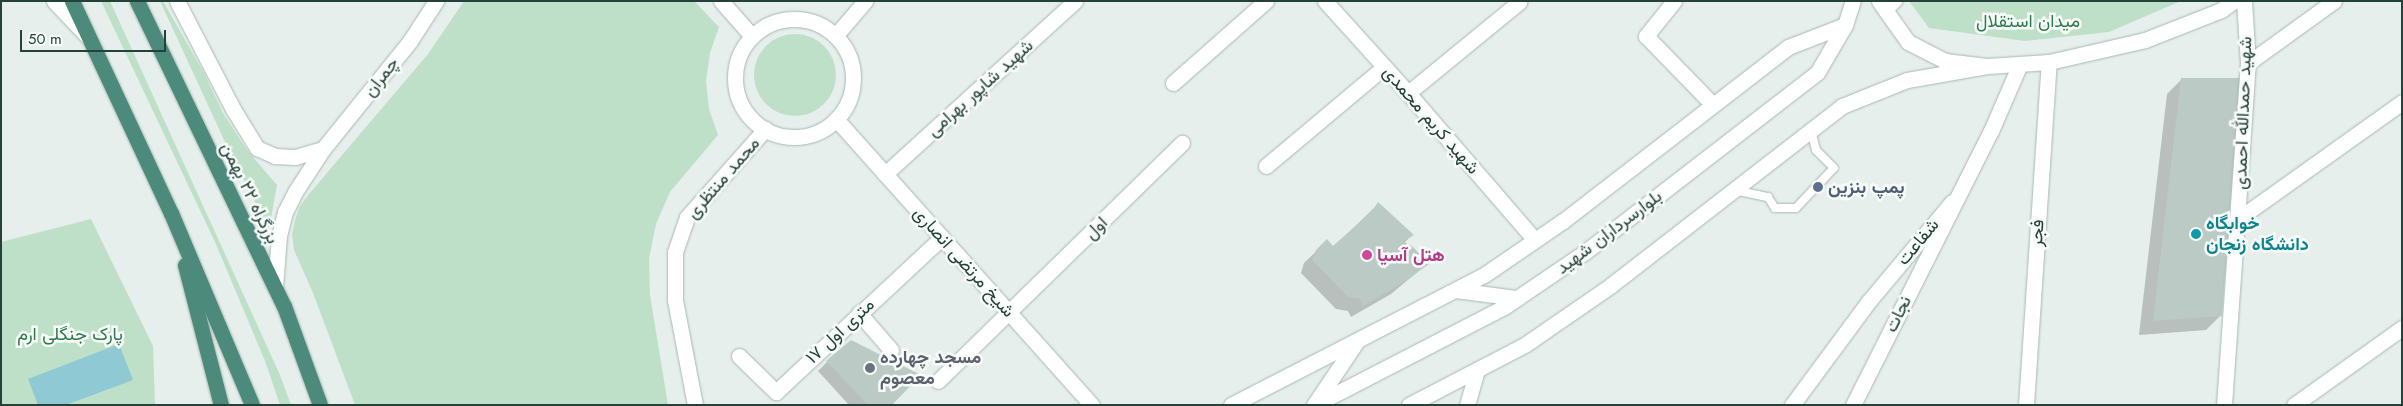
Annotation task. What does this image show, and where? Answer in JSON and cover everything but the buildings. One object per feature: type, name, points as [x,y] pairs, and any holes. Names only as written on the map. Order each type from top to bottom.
[{"type":"highway","points":[[72,1],[171,213],[252,405]]},
{"type":"highway","name":"بزرگراه ۲۲ بهمن","points":[[137,1],[284,306],[320,405]]},
{"type":"highway","points":[[171,213],[221,405]]},
{"type":"street","points":[[54,1],[92,42]]},
{"type":"street","points":[[177,1],[233,109],[257,148],[275,156],[295,156],[323,150]]},
{"type":"street","name":"چمران","points":[[275,287],[279,236],[285,212],[295,192],[323,150],[410,41],[436,1]]},
{"type":"street","points":[[722,1],[752,36]]},
{"type":"street","points":[[836,36],[865,1]]},
{"type":"street","name":"شهید شاپور بهرامی","points":[[886,174],[1075,1]]},
{"type":"street","points":[[1173,83],[1266,1]]},
{"type":"street","name":"شهید کریم محمدی","points":[[1325,1],[1408,93],[1535,240]]},
{"type":"street","points":[[1674,1],[1646,36],[1713,105]]},
{"type":"street","name":"بلوارسرداران شهید","points":[[1314,405],[1416,354],[1517,298],[1585,252],[1816,73],[1845,25],[1853,1]]},
{"type":"street","points":[[1896,1],[1881,6],[1908,42],[1946,61],[1988,66]]},
{"type":"street","points":[[1409,405],[1526,344],[1610,286],[1842,106],[1908,80],[1988,66],[2049,62],[2145,40],[2222,10],[2234,1]]},
{"type":"street","name":"شهید حمدالله احمدی","points":[[2224,405],[2248,63],[2244,1]]},
{"type":"street","points":[[2248,63],[2334,1]]},
{"type":"street","points":[[1408,93],[1519,2]]},
{"type":"street","name":"محمد منتظری","points":[[794,18],[810,20],[824,26],[836,36],[846,48],[852,62],[854,77],[852,92],[846,107],[836,119],[824,129],[802,136],[779,135],[765,129],[753,120],[743,108],[737,94],[735,78],[737,63],[743,48],[752,36],[772,24],[794,18]]},
{"type":"street","points":[[1231,405],[1484,275],[1563,221],[1788,47],[1845,25]]},
{"type":"street","name":"فجر","points":[[2026,405],[2049,62]]},
{"type":"street","name":"شفاعت","points":[[1792,405],[1869,301],[1956,197],[1991,132],[2020,64]]},
{"type":"street","points":[[1266,166],[1384,67]]},
{"type":"street","points":[[2238,219],[2402,102]]},
{"type":"street","name":"شیخ مرتضی انصاری","points":[[836,119],[1092,405]]},
{"type":"street","name":"محمد منتظری","points":[[695,405],[675,300],[675,252],[686,217],[765,129]]},
{"type":"street","name":"اول","points":[[938,381],[1182,143]]},
{"type":"street","name":"نجات","points":[[1853,405],[1956,197]]},
{"type":"street","name":"۱۷ متری اول","points":[[739,356],[776,392],[942,237]]},
{"type":"street","points":[[1455,290],[1517,298]]},
{"type":"street","points":[[859,313],[891,350]]},
{"type":"street","points":[[2294,405],[2402,328]]},
{"type":"street","points":[[1314,405],[1358,339]]},
{"type":"street","points":[[1467,405],[1477,369]]},
{"type":"lane","points":[[1734,190],[1768,197],[1775,208],[1796,208],[1834,168],[1816,150],[1811,130]]},
{"type":"green space","points":[[101,1],[110,1],[280,375],[291,405],[280,405],[265,361],[215,242]]},
{"type":"green space","points":[[160,1],[163,1],[205,75],[223,113],[247,150],[277,185],[269,230],[225,142]]},
{"type":"green space","points":[[464,1],[694,1],[719,27],[710,53],[706,81],[709,109],[718,135],[670,192],[656,224],[649,259],[650,295],[668,405],[355,405],[313,293],[294,250],[292,235],[295,220],[300,206],[309,194],[428,54]]},
{"type":"green space","name":"میدان استقلال","points":[[1909,1],[2181,1],[2109,32],[2025,41],[1929,28]]},
{"type":"green space","points":[[795,34],[811,37],[824,46],[833,59],[836,75],[833,91],[824,104],[811,113],[795,116],[779,113],[766,104],[757,91],[754,75],[757,59],[766,46],[779,37]]},
{"type":"green space","name":"پارک جنگلی ارم","points":[[91,219],[153,346],[155,405],[1,405],[1,242]]},
{"type":"water","points":[[119,344],[133,380],[66,405],[38,405],[28,379]]},
{"type":"place","name":"پمپ بنزین","points":[[1818,187]]},
{"type":"place","name":"خوابگاه دانشگاه زنجان","points":[[2196,234]]},
{"type":"place","name":"هتل آسیا","points":[[1367,255]]},
{"type":"place","name":"مسجد چهارده معصوم","points":[[870,368]]}]
